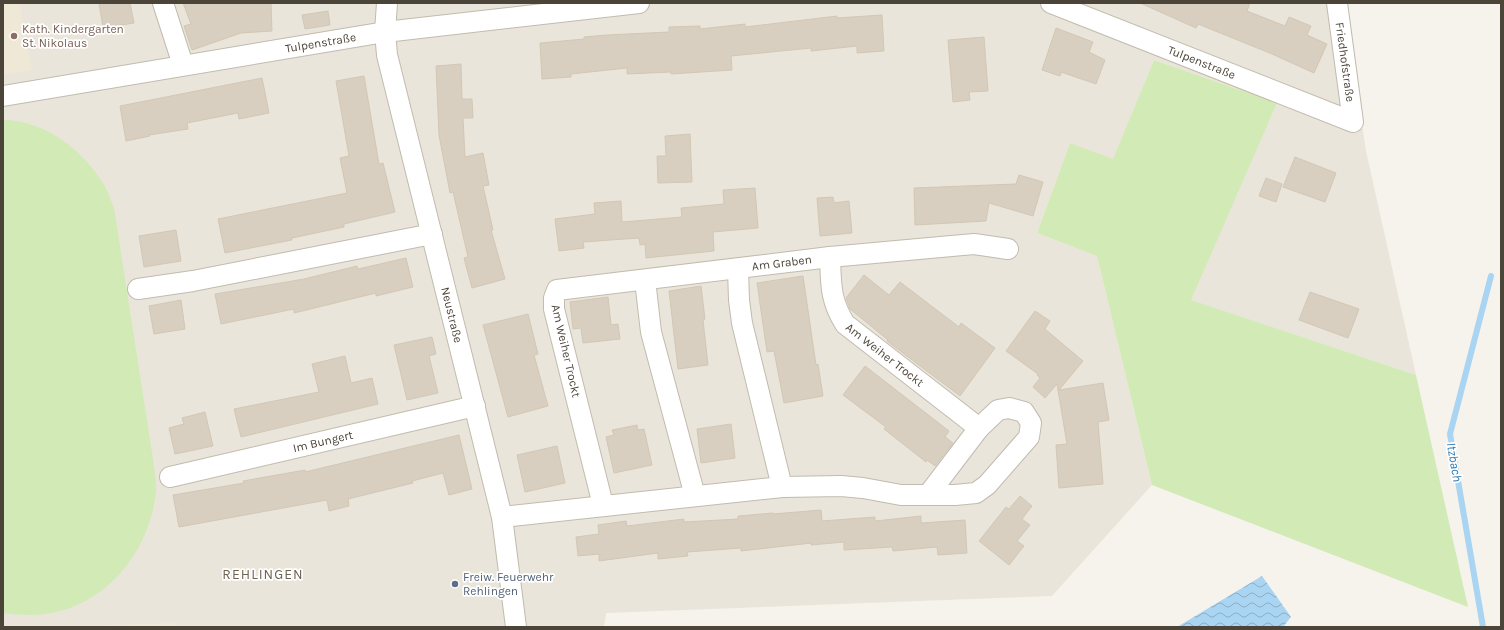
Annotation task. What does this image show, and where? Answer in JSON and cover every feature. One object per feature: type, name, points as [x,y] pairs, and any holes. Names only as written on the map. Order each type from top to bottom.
[{"type":"street","points":[[163,3],[183,65]]},
{"type":"street","name":"Neustraße","points":[[387,3],[385,32],[387,54],[502,516],[516,627]]},
{"type":"street","name":"Tulpenstraße","points":[[3,96],[385,32],[634,3]]},
{"type":"street","name":"Tulpenstraße","points":[[1051,3],[1353,122]]},
{"type":"street","name":"Friedhofstraße","points":[[1337,3],[1353,122]]},
{"type":"street","points":[[138,289],[193,281],[432,234]]},
{"type":"street","name":"Am Graben","points":[[557,290],[830,257],[974,244],[1008,249]]},
{"type":"street","name":"Am Weiher Trockt","points":[[830,257],[831,286],[835,308],[845,324],[979,428]]},
{"type":"street","points":[[738,269],[738,300],[742,323],[782,488]]},
{"type":"street","points":[[645,280],[652,332],[695,496]]},
{"type":"street","name":"Am Weiher Trockt","points":[[557,290],[554,298],[554,309],[603,505]]},
{"type":"street","name":"Im Bungert","points":[[170,477],[475,406]]},
{"type":"street","points":[[502,516],[782,488],[841,486],[863,488],[902,495],[928,495],[976,493],[987,485],[1029,437],[1031,423],[1024,412],[1010,408],[998,410],[979,428],[928,495]]},
{"type":"shaded area","points":[[3,3],[1344,3],[1366,151],[1416,375],[1190,300],[1277,103],[1154,60],[1113,160],[1070,143],[1037,233],[1097,256],[1152,485],[1052,596],[606,613],[604,627],[3,627]]},
{"type":"shaded area","name":"Kath. Kindergarten St. Nikolaus","points":[[3,3],[19,3],[32,70],[3,74]]},
{"type":"shaded area","points":[[176,623],[176,627],[71,627],[71,626]]},
{"type":"green space","points":[[1154,60],[1277,103],[1191,300],[1416,375],[1468,607],[1152,485],[1097,256],[1037,233],[1070,143],[1113,159]]},
{"type":"green space","points":[[3,120],[18,121],[32,125],[59,138],[71,147],[92,168],[103,183],[114,208],[156,484],[156,492],[151,516],[143,539],[131,559],[116,578],[98,593],[77,605],[55,612],[30,615],[3,613]]},
{"type":"water","points":[[1262,576],[1291,617],[1283,627],[1177,627]]},
{"type":"building","points":[[99,3],[130,3],[134,23],[103,28]]},
{"type":"building","points":[[183,3],[271,3],[272,31],[241,33],[192,50],[184,26],[191,24]]},
{"type":"building","points":[[1140,3],[1250,3],[1247,11],[1285,26],[1289,17],[1311,26],[1307,35],[1327,44],[1314,73],[1198,24],[1196,28]]},
{"type":"building","points":[[328,11],[330,25],[305,29],[302,15]]},
{"type":"building","points":[[882,15],[884,51],[857,53],[857,46],[811,51],[811,48],[731,56],[732,70],[671,74],[671,72],[627,74],[627,68],[571,74],[571,77],[542,79],[540,43],[584,39],[584,37],[607,35],[669,32],[669,27],[700,26],[700,29],[745,24],[745,27],[837,16],[837,18]]},
{"type":"building","points":[[1056,28],[1093,42],[1089,52],[1105,60],[1096,84],[1061,72],[1060,76],[1042,70]]},
{"type":"building","points":[[984,37],[988,91],[969,92],[970,100],[953,102],[948,40]]},
{"type":"building","points":[[461,64],[462,99],[472,99],[473,118],[463,118],[465,157],[483,153],[489,185],[483,186],[493,230],[491,230],[505,279],[472,288],[464,258],[468,257],[453,192],[450,193],[439,135],[436,66]]},
{"type":"building","points":[[364,76],[379,164],[383,163],[395,212],[344,224],[344,227],[292,238],[292,240],[225,253],[218,219],[347,193],[340,158],[349,156],[336,81]]},
{"type":"building","points":[[262,78],[269,113],[239,119],[238,113],[187,123],[188,129],[149,135],[150,136],[126,141],[120,106]]},
{"type":"building","points":[[690,134],[692,182],[658,183],[657,156],[666,156],[665,136]]},
{"type":"building","points":[[1295,157],[1336,173],[1325,202],[1283,187]]},
{"type":"building","points":[[1019,175],[1043,182],[1033,216],[989,203],[986,221],[915,225],[914,188],[1016,184]]},
{"type":"building","points":[[1266,178],[1282,184],[1276,202],[1259,196]]},
{"type":"building","points":[[755,188],[758,228],[713,232],[714,251],[646,258],[645,244],[640,245],[639,238],[583,242],[584,248],[559,251],[555,219],[595,214],[594,203],[621,201],[622,222],[682,217],[681,208],[724,204],[723,190]]},
{"type":"building","points":[[833,197],[834,203],[849,201],[852,233],[820,236],[817,198]]},
{"type":"building","points":[[176,230],[181,261],[144,267],[139,236]]},
{"type":"building","points":[[406,258],[413,287],[376,296],[376,293],[294,313],[294,309],[221,324],[215,294],[304,279],[357,266],[358,269]]},
{"type":"building","points":[[864,275],[889,295],[900,282],[959,327],[961,323],[995,348],[960,396],[887,341],[888,340],[850,309],[846,298]]},
{"type":"building","points":[[803,276],[816,365],[818,364],[823,396],[784,403],[774,351],[767,352],[757,283]]},
{"type":"building","points":[[701,286],[708,365],[678,369],[669,291]]},
{"type":"building","points":[[1310,292],[1359,309],[1348,338],[1299,320]]},
{"type":"building","points":[[608,297],[611,325],[618,324],[620,339],[583,343],[581,328],[573,329],[570,302]]},
{"type":"building","points":[[181,300],[185,329],[154,334],[149,306]]},
{"type":"building","points":[[1035,311],[1050,321],[1045,329],[1083,361],[1059,390],[1103,383],[1109,420],[1098,422],[1103,484],[1059,488],[1056,445],[1067,444],[1057,384],[1045,398],[1033,387],[1040,378],[1037,375],[1038,374],[1006,351]]},
{"type":"building","points":[[528,314],[538,354],[534,355],[548,406],[508,417],[483,325]]},
{"type":"building","points":[[432,337],[436,354],[429,356],[438,393],[407,400],[394,345]]},
{"type":"building","points":[[345,356],[351,383],[372,378],[378,404],[241,437],[234,409],[319,392],[312,364]]},
{"type":"building","points":[[865,366],[949,431],[945,437],[953,443],[935,466],[927,460],[926,462],[884,429],[886,427],[843,395]]},
{"type":"building","points":[[205,412],[213,446],[175,454],[169,428],[184,424],[182,418]]},
{"type":"building","points":[[731,424],[735,458],[701,463],[697,429]]},
{"type":"building","points":[[637,425],[638,430],[644,429],[652,465],[614,473],[606,437],[614,435],[612,430]]},
{"type":"building","points":[[459,435],[472,489],[449,495],[443,473],[412,481],[413,483],[348,499],[349,506],[329,511],[327,500],[179,527],[173,495],[244,483],[243,481],[305,470],[305,472]]},
{"type":"building","points":[[557,446],[565,483],[525,492],[517,455]]},
{"type":"building","points":[[1020,496],[1032,506],[1022,519],[1030,525],[1017,541],[1024,546],[1009,565],[979,541],[1006,507],[1009,509]]},
{"type":"building","points":[[821,510],[822,521],[875,517],[875,521],[921,516],[921,523],[965,520],[967,553],[938,555],[937,547],[893,551],[892,547],[844,550],[844,542],[811,545],[812,543],[741,551],[741,548],[687,552],[688,556],[658,559],[658,553],[599,561],[599,554],[578,556],[576,537],[599,534],[598,525],[626,521],[627,526],[684,519],[684,522],[738,519],[738,516]]},
{"type":"waterway","name":"Itzbach","points":[[1483,627],[1450,434],[1491,276]]},
{"type":"place","name":"Kath. Kindergarten St. Nikolaus","points":[[14,36]]},
{"type":"place","name":"Freiw. Feuerwehr Rehlingen","points":[[455,584]]},
{"type":"district","name":"REHLINGEN","points":[[263,574]]}]
